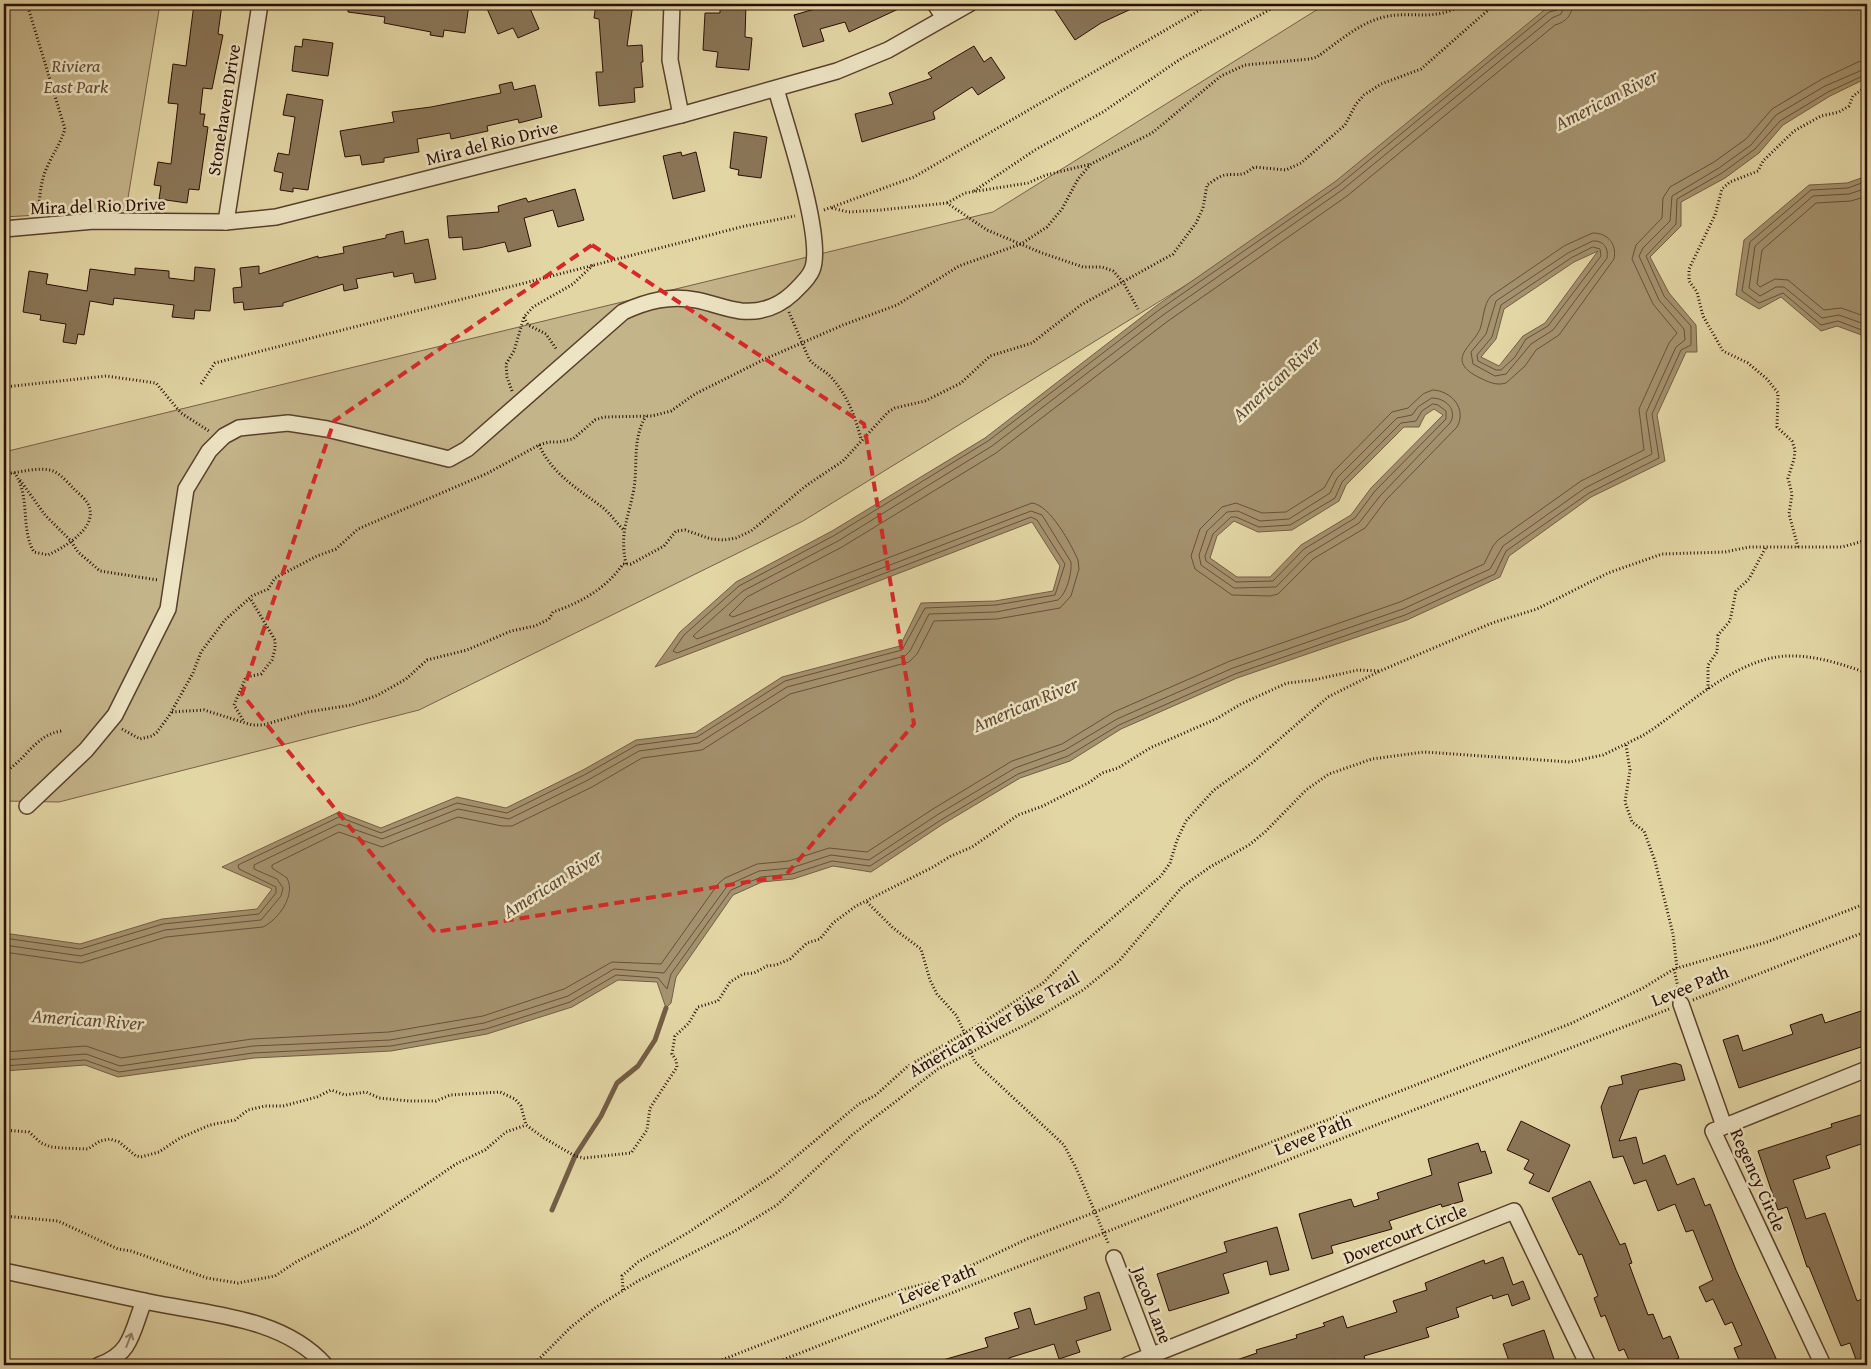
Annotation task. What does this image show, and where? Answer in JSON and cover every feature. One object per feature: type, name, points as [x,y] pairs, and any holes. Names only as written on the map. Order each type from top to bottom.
[{"type":"street","name":"Stonehaven Drive","points":[[226,222],[260,4]]},
{"type":"street","points":[[672,4],[670,60],[681,114]]},
{"type":"street","points":[[935,4],[944,18]]},
{"type":"street","name":"Mira del Rio Drive","points":[[4,229],[94,221],[226,222],[276,217],[776,89],[868,60],[968,4]]},
{"type":"street","points":[[27,806],[86,750],[115,715],[168,609],[186,489],[208,451],[221,439],[239,428],[288,423],[327,429],[449,459],[467,449],[623,312],[644,303],[676,297],[742,311],[763,311],[784,302],[812,270],[815,253],[814,226],[776,89]]},
{"type":"street","points":[[1682,1004],[1724,1126]]},
{"type":"street","name":"Regency Circle","points":[[1823,1365],[1713,1131],[1867,1069]]},
{"type":"street","name":"Dovercourt Circle","points":[[1153,1360],[1514,1211],[1588,1365]]},
{"type":"street","name":"Jacob Lane","points":[[1114,1258],[1153,1360]]},
{"type":"street","points":[[4,1271],[242,1320],[286,1336],[318,1357],[325,1365]]},
{"type":"street","points":[[99,1365],[114,1360],[125,1350],[144,1300]]},
{"type":"street","points":[[1128,1365],[1153,1360]]},
{"type":"path","points":[[28,4],[65,128],[61,142],[47,166],[39,195],[39,225]]},
{"type":"path","points":[[201,384],[215,363],[745,226],[830,208],[914,177],[1210,4]]},
{"type":"path","points":[[974,191],[1035,150],[1115,104],[1182,58],[1280,4]]},
{"type":"path","points":[[830,208],[856,211],[947,203],[958,196],[974,191],[1028,183],[1046,175],[1091,164],[1152,133],[1221,76],[1245,65],[1310,59],[1317,57],[1373,20],[1385,17],[1446,13],[1464,4]]},
{"type":"path","points":[[172,712],[204,710],[263,725],[314,711],[366,700],[406,679],[427,660],[467,650],[511,631],[535,626],[549,619],[553,612],[596,592],[609,582],[623,564],[664,546],[676,531],[685,530],[710,539],[724,540],[736,538],[751,530],[807,485],[843,460],[888,412],[895,408],[925,401],[961,383],[990,356],[1032,343],[1081,305],[1173,254],[1196,223],[1203,208],[1207,185],[1225,175],[1244,175],[1254,167],[1279,171],[1293,168],[1345,125],[1356,104],[1364,95],[1381,84],[1421,69],[1495,4]]},
{"type":"path","points":[[1798,547],[1789,514],[1792,494],[1788,478],[1794,450],[1792,441],[1777,427],[1778,393],[1748,363],[1722,351],[1703,316],[1697,292],[1689,281],[1689,269],[1715,215],[1722,189],[1730,182],[1758,171],[1763,161],[1794,131],[1821,116],[1839,112],[1848,106],[1854,96],[1867,86]]},
{"type":"path","points":[[108,723],[137,738],[147,738],[157,732],[172,712],[201,652],[225,620],[250,598],[268,589],[275,578],[317,556],[336,549],[358,529],[488,473],[539,445],[572,440],[595,420],[604,417],[647,416],[671,411],[700,392],[801,343],[897,305],[959,266],[1022,244],[1047,228],[1062,209],[1078,179],[1091,164]]},
{"type":"path","points":[[947,203],[988,230],[1022,244],[1083,267],[1108,268],[1123,282],[1138,309]]},
{"type":"path","points":[[520,402],[509,384],[506,364],[514,351],[524,317],[533,307],[573,284],[594,265]]},
{"type":"path","points":[[784,302],[801,343],[814,366],[829,375],[850,404],[862,439]]},
{"type":"path","points":[[524,317],[528,325],[546,334],[565,363]]},
{"type":"path","points":[[4,387],[20,384],[66,382],[106,376],[156,383],[181,413],[221,439]]},
{"type":"path","points":[[626,564],[622,540],[625,517],[634,489],[639,429],[647,416]]},
{"type":"path","points":[[539,445],[553,469],[571,486],[602,507],[624,530]]},
{"type":"path","points":[[4,474],[37,470],[54,471],[86,501],[90,510],[90,518],[71,541],[48,555],[34,552],[18,478]]},
{"type":"path","points":[[14,472],[45,515],[71,541],[78,552],[100,571],[153,580],[172,580]]},
{"type":"path","points":[[623,1290],[622,1276],[638,1262],[759,1186],[859,1104],[876,1095],[908,1066],[1043,983],[1080,946],[1161,876],[1170,862],[1186,821],[1214,790],[1252,763],[1328,697],[1380,671],[1492,623],[1537,609],[1608,573],[1662,554],[1725,552],[1749,547],[1842,547],[1867,540]]},
{"type":"path","points":[[1708,690],[1708,665],[1717,652],[1718,635],[1730,621],[1736,591],[1749,579],[1766,547]]},
{"type":"path","points":[[243,721],[234,705],[239,690],[246,677],[261,674],[267,667],[275,649],[275,640],[250,598]]},
{"type":"path","name":"American River Bike Trail","points":[[533,1365],[571,1327],[623,1290],[765,1212],[795,1188],[852,1135],[938,1068],[1029,1023],[1095,981],[1119,961],[1182,887],[1254,840],[1306,790],[1329,774],[1372,759],[1391,755],[1433,753],[1570,762],[1594,757],[1626,745],[1667,720],[1734,672],[1755,663],[1794,656],[1832,661],[1867,673]]},
{"type":"path","points":[[4,1130],[29,1132],[41,1143],[51,1147],[88,1149],[100,1141],[110,1139],[119,1142],[140,1157],[159,1152],[180,1138],[210,1125],[235,1120],[248,1110],[265,1106],[283,1106],[317,1097],[331,1090],[345,1095],[366,1092],[379,1098],[409,1101],[436,1101],[450,1095],[500,1092],[515,1099],[521,1106],[526,1125],[575,1156],[584,1158],[631,1153],[647,1130],[650,1108],[677,1067],[676,1060],[672,1054],[676,1036],[689,1024],[698,1007],[718,1001],[730,982],[743,974],[754,974],[767,966],[776,965],[790,959],[807,943],[820,939],[844,914],[951,856],[972,847],[1018,815],[1043,806],[1090,782],[1102,773],[1118,768],[1150,748],[1216,719],[1241,704],[1296,681],[1314,680],[1358,670],[1380,671]]},
{"type":"path","points":[[4,771],[40,740],[54,732],[62,731]]},
{"type":"path","points":[[1626,745],[1630,770],[1625,802],[1632,822],[1644,831],[1655,861],[1673,934],[1675,969],[1682,1004]]},
{"type":"path","points":[[867,902],[893,928],[921,949],[930,980],[937,994],[956,1015],[965,1032],[975,1062],[1064,1145],[1114,1258]]},
{"type":"path","points":[[709,1365],[859,1306],[908,1288],[940,1280],[1027,1239],[1572,1023],[1643,988],[1675,969],[1767,942],[1867,903]]},
{"type":"path","name":"Levee Path","points":[[770,1365],[1867,931]]},
{"type":"path","points":[[4,1216],[58,1221],[118,1249],[131,1251],[207,1278],[238,1283],[274,1276],[296,1262],[326,1248],[368,1224],[456,1164],[485,1150],[506,1132],[526,1125]]},
{"type":"highlighted area","points":[[592,245],[864,424],[914,724],[785,876],[435,932],[242,694],[334,421]]},
{"type":"green space","name":"Riviera East Park","points":[[4,4],[160,4],[126,210],[4,217]]},
{"type":"green space","points":[[1326,4],[1639,4],[1631,11],[803,521],[419,710],[59,802],[4,801],[4,452],[993,212]]},
{"type":"water","name":"American River","points":[[1565,4],[1867,4],[1867,78],[1830,96],[1783,125],[1759,153],[1725,178],[1681,202],[1681,226],[1650,257],[1669,293],[1696,325],[1697,352],[1686,352],[1657,415],[1665,461],[1591,497],[1509,556],[1500,577],[1407,620],[1237,678],[1121,729],[1070,761],[1020,778],[943,824],[871,872],[833,866],[793,879],[762,882],[733,895],[676,977],[671,1003],[666,1008],[657,982],[618,980],[572,1007],[487,1034],[391,1051],[254,1058],[118,1077],[85,1065],[4,1071],[4,933],[80,944],[162,919],[257,909],[272,889],[222,867],[339,812],[381,828],[457,797],[506,808],[583,770],[636,740],[695,733],[782,677],[900,646],[921,603],[995,601],[1053,591],[1060,566],[1032,522],[655,667],[680,632],[736,582],[832,531],[985,438],[1156,306],[1336,181],[1548,7]],"holes":[[[1598,251],[1545,323],[1523,336],[1499,366],[1481,357],[1496,339],[1504,309],[1574,262]],[[1434,409],[1443,415],[1371,488],[1351,515],[1301,545],[1270,577],[1237,577],[1210,558],[1217,536],[1234,521],[1258,532],[1292,530],[1339,501],[1346,485],[1404,427],[1419,427],[1425,415]]]},
{"type":"water","points":[[1867,176],[1867,337],[1837,326],[1821,331],[1781,297],[1759,309],[1736,295],[1744,240],[1809,185],[1847,183]]},
{"type":"building","points":[[194,4],[222,4],[218,34],[223,35],[212,89],[203,88],[200,114],[205,114],[203,126],[208,127],[199,190],[189,189],[187,203],[159,199],[161,186],[154,185],[158,162],[171,164],[178,104],[168,103],[173,64],[186,66]]},
{"type":"building","points":[[348,4],[469,4],[465,33],[444,30],[443,37],[430,35],[431,32],[384,23],[385,17],[348,12]]},
{"type":"building","points":[[485,4],[528,4],[539,29],[518,38],[513,28],[498,34]]},
{"type":"building","points":[[596,4],[633,4],[627,46],[642,45],[643,62],[641,62],[643,87],[634,88],[635,102],[599,106],[596,72],[603,72],[599,19],[594,18]]},
{"type":"building","points":[[720,4],[746,4],[745,37],[752,38],[749,70],[716,67],[718,52],[703,50],[705,13],[720,13]]},
{"type":"building","points":[[832,4],[909,4],[849,32],[845,22],[820,29],[824,41],[803,47],[794,15]]},
{"type":"building","points":[[1051,4],[1142,4],[1101,23],[1075,40]]},
{"type":"building","points":[[303,39],[333,43],[328,76],[292,71],[295,46],[302,47]]},
{"type":"building","points":[[974,46],[984,62],[991,57],[1005,78],[978,95],[972,87],[933,112],[935,119],[862,142],[855,114],[893,104],[889,93],[932,78],[928,73]]},
{"type":"building","points":[[512,82],[514,90],[535,85],[542,117],[519,123],[518,119],[487,126],[488,131],[451,139],[450,133],[417,139],[419,152],[384,158],[384,162],[362,165],[360,155],[345,157],[340,131],[394,122],[392,112],[431,107],[501,93],[499,85]]},
{"type":"building","points":[[287,94],[323,100],[308,190],[293,188],[293,192],[280,190],[283,173],[274,171],[278,153],[289,155],[295,117],[283,115]]},
{"type":"building","points":[[734,132],[767,137],[761,178],[738,175],[739,170],[730,168]]},
{"type":"building","points":[[681,152],[682,156],[696,152],[705,191],[673,199],[663,156]]},
{"type":"building","points":[[575,189],[584,220],[558,227],[553,210],[524,218],[531,246],[508,252],[505,242],[463,250],[462,237],[449,238],[447,216],[499,212],[498,206],[526,198],[528,202]]},
{"type":"building","points":[[403,231],[405,244],[428,239],[436,279],[415,283],[413,273],[394,277],[393,272],[356,279],[358,288],[344,291],[343,284],[283,303],[283,306],[244,310],[243,302],[234,303],[233,288],[242,287],[240,268],[259,266],[259,274],[318,256],[318,258],[344,253],[343,247],[386,238],[386,235]]},
{"type":"building","points":[[195,267],[215,269],[210,311],[195,310],[194,319],[172,317],[174,305],[114,298],[113,305],[90,301],[84,335],[78,334],[76,344],[63,342],[66,324],[40,320],[41,315],[23,312],[29,271],[48,274],[46,284],[87,291],[90,269],[135,275],[135,268],[169,271],[169,278],[194,281]]},
{"type":"building","points":[[1867,1009],[1867,1045],[1739,1088],[1723,1040],[1738,1035],[1743,1051],[1793,1034],[1790,1025],[1822,1014],[1825,1023]]},
{"type":"building","points":[[1675,1063],[1681,1065],[1685,1080],[1639,1090],[1619,1141],[1636,1137],[1643,1164],[1665,1155],[1677,1185],[1694,1178],[1705,1206],[1710,1204],[1736,1270],[1779,1365],[1741,1365],[1734,1348],[1742,1345],[1732,1322],[1725,1325],[1713,1299],[1706,1302],[1699,1287],[1713,1280],[1693,1230],[1686,1232],[1675,1204],[1658,1211],[1646,1180],[1634,1184],[1623,1156],[1613,1158],[1601,1107],[1609,1087],[1623,1084],[1621,1076]]},
{"type":"building","points":[[1867,1113],[1867,1142],[1826,1156],[1830,1168],[1793,1180],[1806,1219],[1825,1213],[1857,1301],[1867,1297],[1867,1365],[1858,1365],[1850,1343],[1841,1346],[1809,1267],[1807,1267],[1787,1207],[1778,1210],[1758,1151],[1832,1127],[1831,1124]]},
{"type":"building","points":[[1521,1121],[1570,1145],[1549,1192],[1529,1183],[1534,1174],[1524,1169],[1529,1160],[1507,1150]]},
{"type":"building","points":[[1478,1143],[1481,1152],[1485,1151],[1492,1173],[1458,1183],[1463,1201],[1442,1207],[1441,1204],[1389,1221],[1392,1229],[1331,1246],[1333,1253],[1312,1259],[1299,1214],[1351,1199],[1354,1207],[1379,1199],[1377,1193],[1432,1175],[1428,1159]]},
{"type":"building","points":[[1590,1181],[1620,1245],[1625,1243],[1632,1263],[1629,1264],[1648,1315],[1653,1314],[1663,1339],[1670,1336],[1679,1358],[1661,1365],[1631,1365],[1624,1349],[1619,1351],[1605,1315],[1601,1317],[1594,1298],[1598,1296],[1582,1254],[1579,1255],[1552,1198]]},
{"type":"building","points":[[1277,1227],[1289,1270],[1270,1275],[1267,1261],[1223,1274],[1229,1293],[1169,1311],[1157,1274],[1227,1252],[1224,1242]]},
{"type":"building","points":[[1503,1257],[1513,1285],[1523,1281],[1530,1299],[1512,1306],[1508,1294],[1493,1299],[1492,1295],[1456,1308],[1459,1317],[1426,1328],[1429,1337],[1364,1356],[1365,1359],[1347,1365],[1338,1365],[1335,1359],[1313,1365],[1228,1365],[1228,1363],[1257,1353],[1256,1350],[1297,1338],[1296,1335],[1325,1326],[1323,1323],[1343,1316],[1347,1328],[1397,1312],[1393,1301],[1427,1290],[1425,1283],[1484,1260],[1485,1264]]},
{"type":"building","points":[[1099,1292],[1111,1330],[1076,1341],[1080,1352],[1059,1359],[1054,1344],[1009,1358],[1011,1365],[936,1365],[936,1362],[988,1347],[985,1338],[1019,1328],[1014,1313],[1030,1308],[1035,1325],[1087,1309],[1084,1297]]},
{"type":"building","points":[[1544,1330],[1556,1365],[1520,1365],[1518,1361],[1510,1364],[1503,1344]]},
{"type":"waterway","points":[[552,1210],[575,1156],[601,1116],[617,1083],[638,1066],[655,1040],[666,1008]]}]
